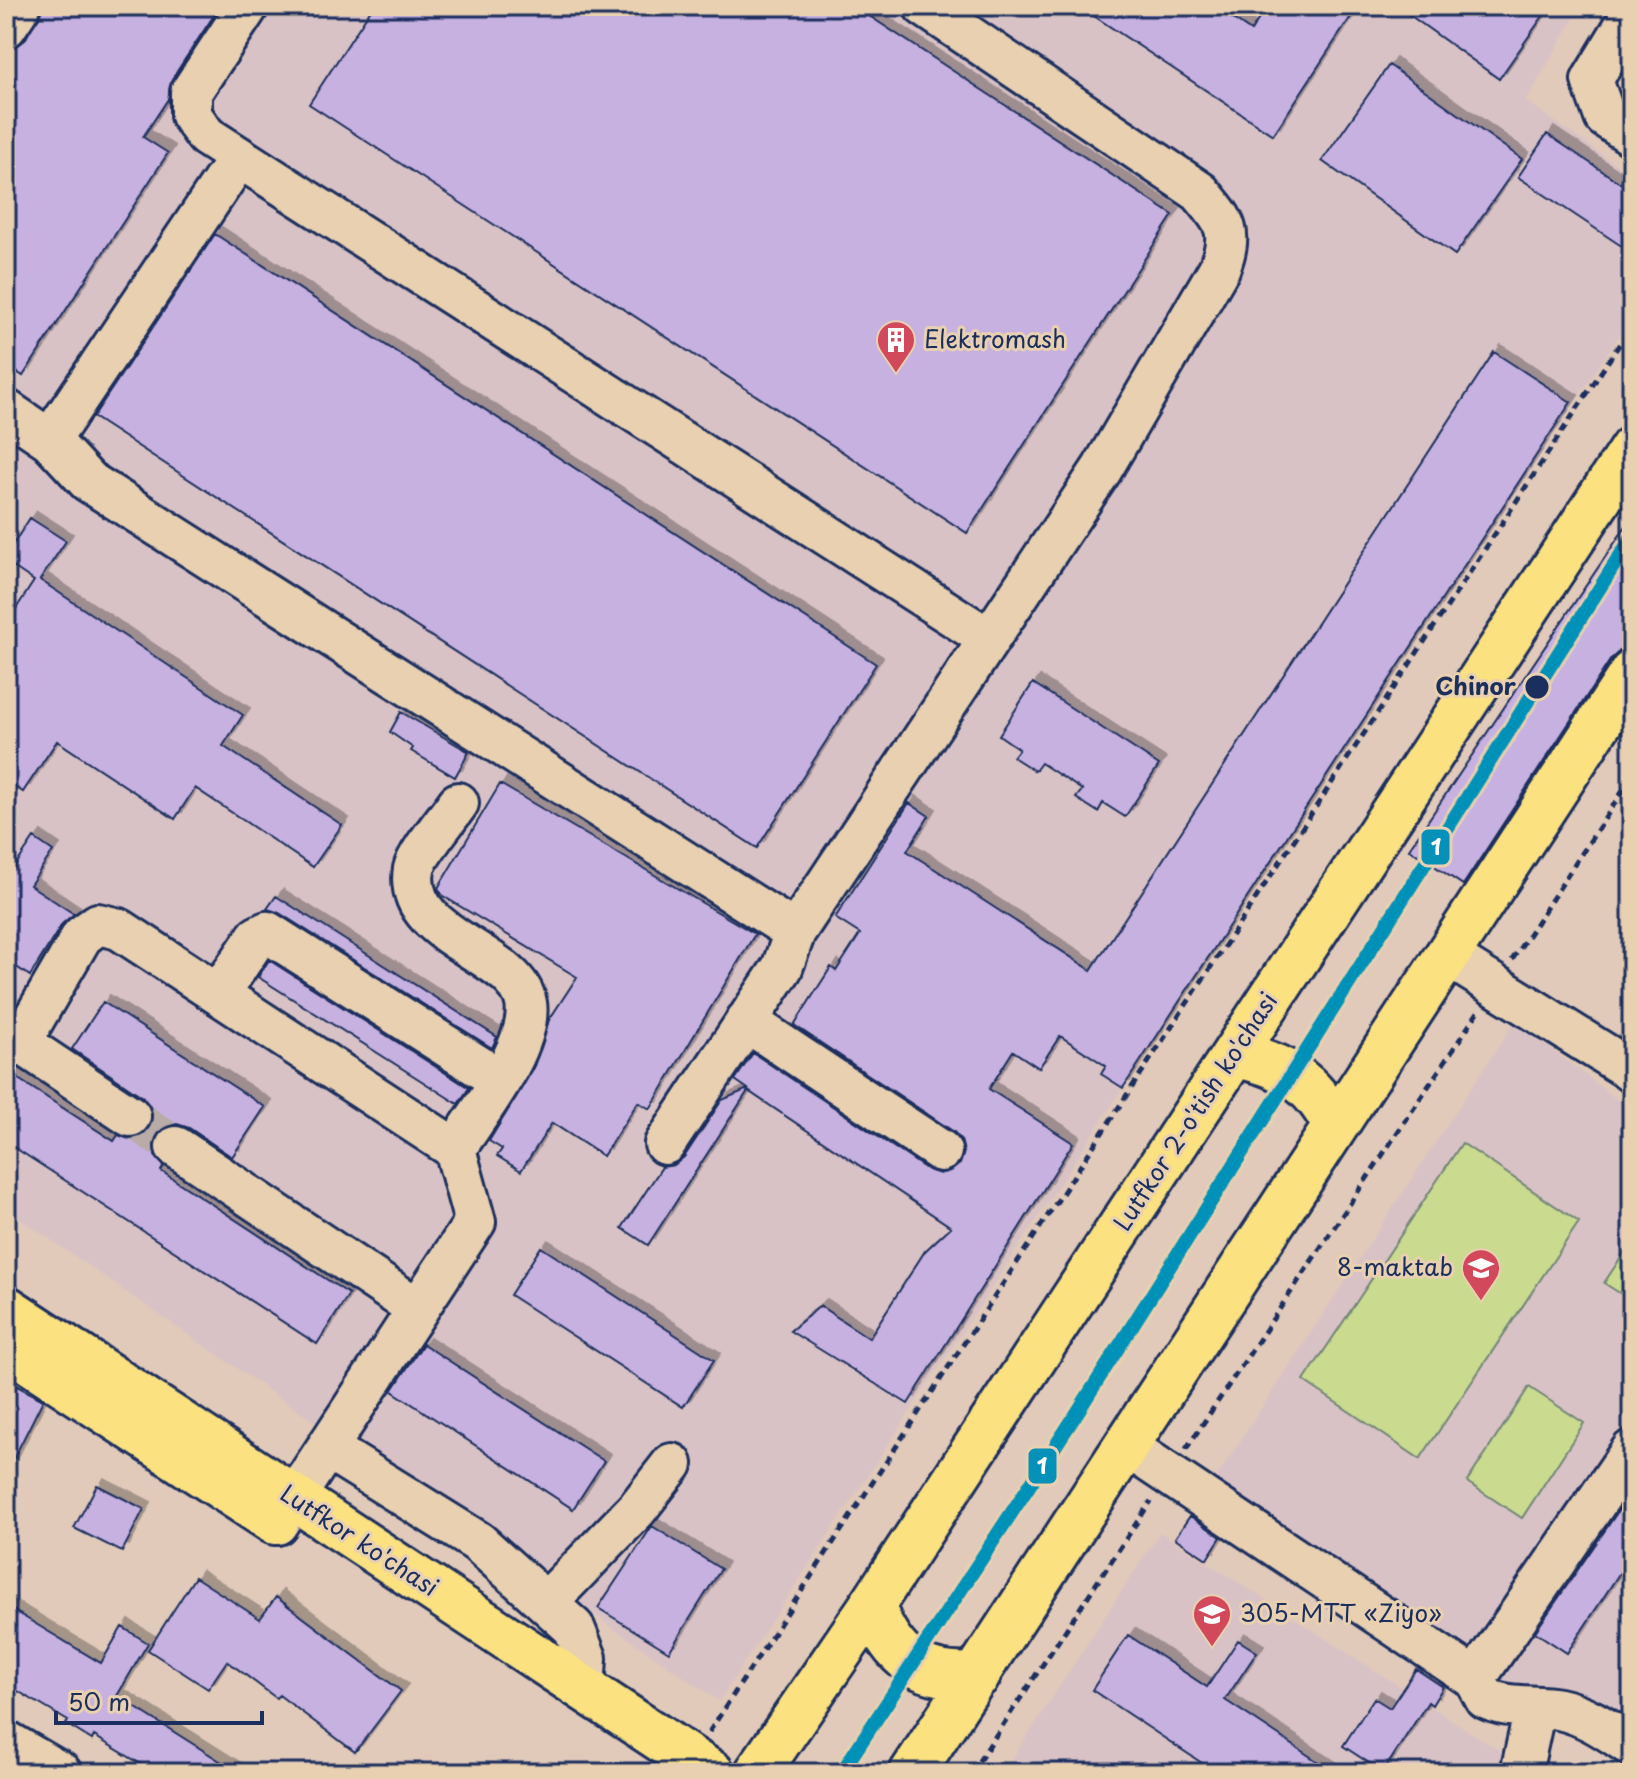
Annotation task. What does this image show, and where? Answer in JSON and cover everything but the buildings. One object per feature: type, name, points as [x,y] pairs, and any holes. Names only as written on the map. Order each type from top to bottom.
[{"type":"main road","name":"Lutfkor 2-o'tish ko'chasi","points":[[757,1773],[872,1605],[1632,449]]},
{"type":"main road","points":[[912,1773],[1632,673]]},
{"type":"main road","points":[[1234,1055],[1275,1065],[1298,1076],[1317,1095],[1335,1126]]},
{"type":"main road","name":"Lutfkor ko'chasi","points":[[6,1308],[286,1511],[687,1768]]},
{"type":"main road","name":"Lutfkor ko'chasi","points":[[6,1346],[584,1689],[687,1768]]},
{"type":"main road","points":[[872,1605],[886,1636],[908,1662],[944,1675],[978,1675]]},
{"type":"street","points":[[6,27],[20,6]]},
{"type":"street","points":[[248,6],[191,92],[191,115],[206,136],[989,639]]},
{"type":"street","points":[[665,1144],[782,968],[795,932],[1102,469],[1219,269],[1229,244],[1222,218],[1200,192],[924,6]]},
{"type":"street","points":[[1632,14],[1592,80],[1605,117],[1632,135]]},
{"type":"street","points":[[50,440],[238,159]]},
{"type":"street","points":[[6,410],[50,440],[88,481],[795,932]]},
{"type":"street","points":[[455,1149],[509,1065],[526,1003],[514,980],[429,918],[416,895],[414,867],[458,803]]},
{"type":"street","points":[[130,1116],[13,1038],[82,936],[98,924],[119,929],[220,992],[455,1149],[475,1222],[286,1511]]},
{"type":"street","points":[[220,992],[257,937],[267,932],[509,1065]]},
{"type":"street","points":[[1446,955],[1632,1071]]},
{"type":"street","points":[[746,1021],[941,1151]]},
{"type":"street","points":[[176,1147],[418,1309]]},
{"type":"street","points":[[1126,1446],[1475,1679],[1485,1698],[1514,1708],[1576,1713],[1632,1746]]},
{"type":"street","points":[[327,1448],[478,1542],[574,1628],[586,1658],[584,1689]]},
{"type":"street","points":[[1475,1679],[1632,1450]]},
{"type":"street","points":[[546,1603],[637,1509],[672,1464]]},
{"type":"street","points":[[1521,1773],[1535,1708]]},
{"type":"street","points":[[6,1741],[61,1773]]},
{"type":"path","points":[[687,1768],[1632,325]]},
{"type":"path","points":[[971,1773],[1632,777]]},
{"type":"shaded area","points":[[6,6],[1581,6],[1526,101],[1632,176],[1632,316],[719,1701],[6,1209]]},
{"type":"shaded area","name":"8-maktab","points":[[1515,1021],[1632,1111],[1632,1731],[1566,1686],[1504,1699],[1206,1493]]},
{"type":"shaded area","name":"305-MTT «Ziyo»","points":[[1160,1532],[1520,1764],[1514,1773],[1003,1773]]},
{"type":"green space","points":[[1462,1143],[1579,1222],[1420,1459],[1304,1381]]},
{"type":"green space","points":[[1632,1241],[1632,1301],[1604,1283]]},
{"type":"green space","points":[[1529,1387],[1584,1423],[1522,1518],[1467,1482]]},
{"type":"tunnel","points":[[130,1116],[176,1147]]},
{"type":"transit line","name":"1","points":[[841,1773],[1075,1416],[1632,537]]},
{"type":"place","name":"Elektromash","points":[[896,374]]},
{"type":"place","name":"Chinor","points":[[1537,687]]},
{"type":"place","name":"8-maktab","points":[[1481,1302]]},
{"type":"place","name":"305-MTT «Ziyo»","points":[[1212,1648]]}]
